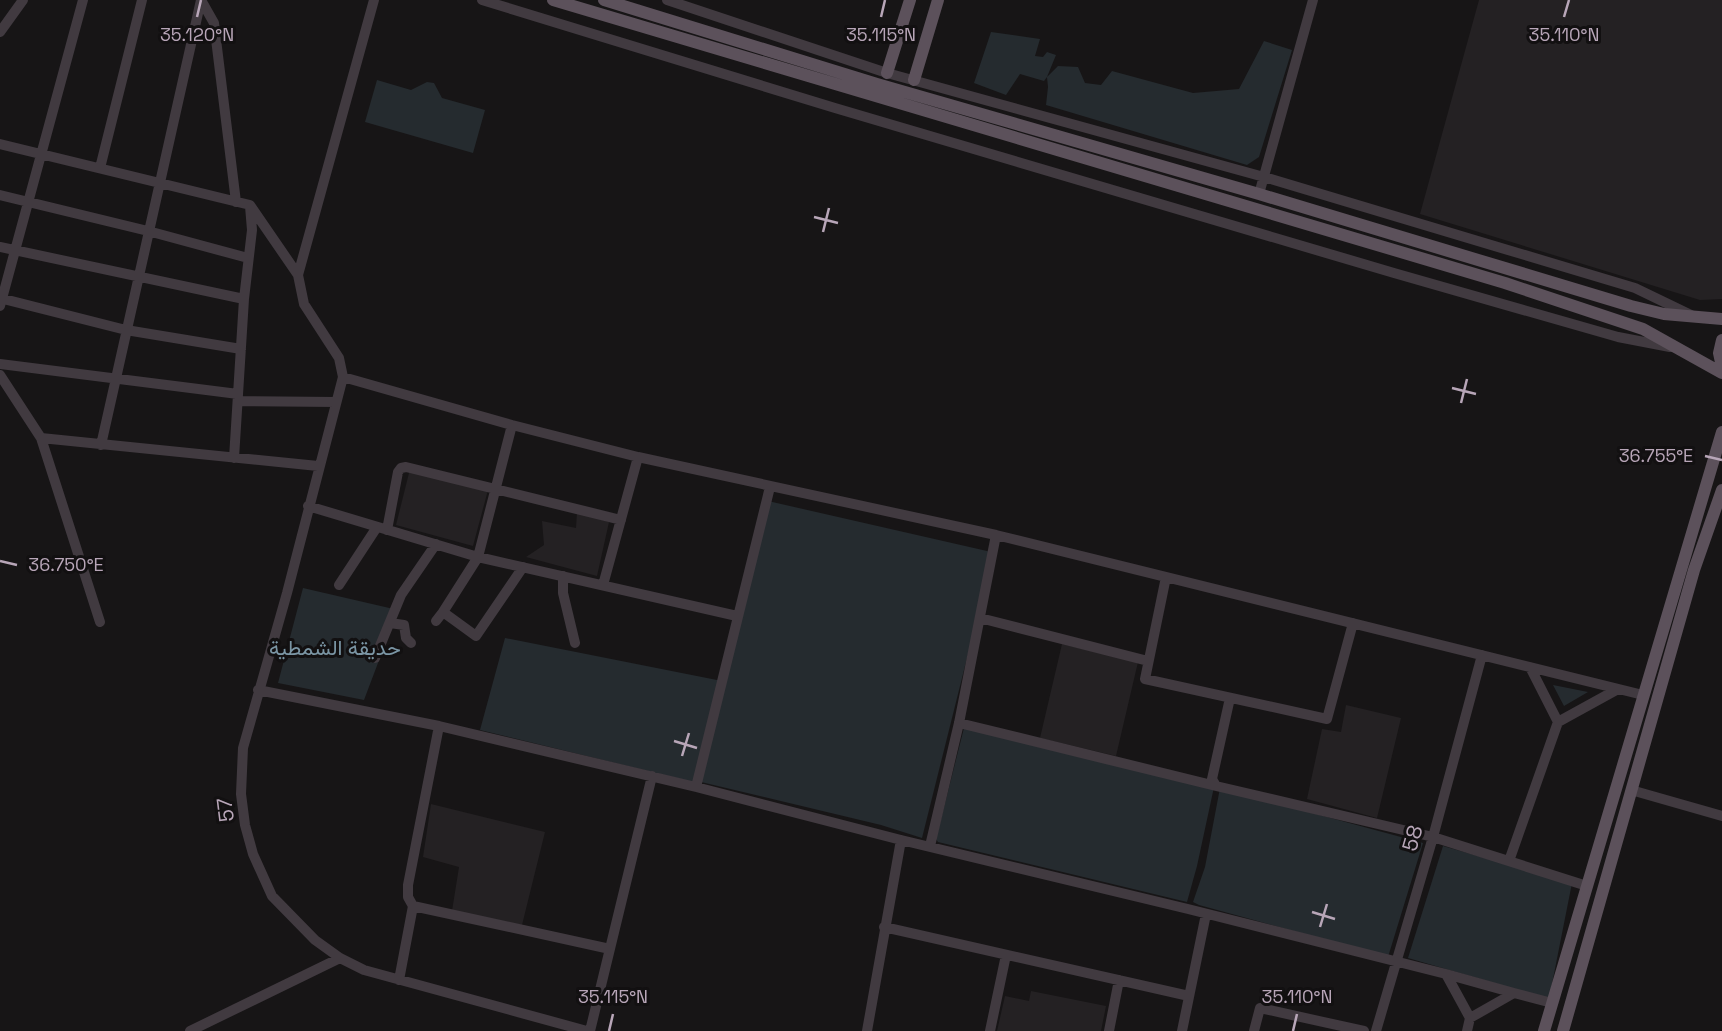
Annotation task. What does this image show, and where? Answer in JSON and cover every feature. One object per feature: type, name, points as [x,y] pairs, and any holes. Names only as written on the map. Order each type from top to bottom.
[{"type":"main road","points":[[553,0],[1505,283],[1643,329],[1722,373]]},
{"type":"main road","points":[[887,73],[909,0]]},
{"type":"main road","points":[[914,80],[938,0]]},
{"type":"main road","points":[[611,1],[877,84],[1259,194],[1631,306],[1664,314],[1722,319]]},
{"type":"main road","points":[[1722,340],[1719,353],[1722,367]]},
{"type":"main road","points":[[1544,1031],[1722,432]]},
{"type":"main road","points":[[1563,1031],[1694,570],[1722,490]]},
{"type":"main road","points":[[1622,767],[1636,771]]},
{"type":"street","points":[[0,32],[23,0]]},
{"type":"street","points":[[83,0],[1,301],[126,330],[241,349]]},
{"type":"street","points":[[100,168],[142,0]]},
{"type":"street","points":[[101,444],[201,0]]},
{"type":"street","points":[[201,0],[214,23],[236,202]]},
{"type":"street","points":[[298,275],[374,0]]},
{"type":"street","points":[[482,0],[1380,270],[1618,337],[1681,349]]},
{"type":"street","points":[[667,0],[887,73],[1264,177],[1636,288],[1695,317]]},
{"type":"street","points":[[1259,194],[1313,0]]},
{"type":"street","points":[[0,144],[250,205],[298,275],[304,304],[339,358],[343,377],[638,457],[996,535],[1643,695]]},
{"type":"street","points":[[0,195],[248,258]]},
{"type":"street","points":[[234,458],[244,299],[252,230],[250,205]]},
{"type":"street","points":[[0,247],[244,299]]},
{"type":"street","points":[[0,364],[238,398],[336,402]]},
{"type":"street","points":[[0,375],[41,438],[100,622]]},
{"type":"street","name":"57","points":[[343,377],[243,748],[243,810],[253,854],[272,896],[315,940],[340,958],[364,970],[589,1031]]},
{"type":"street","points":[[436,621],[478,557],[512,425]]},
{"type":"street","points":[[41,438],[318,466]]},
{"type":"street","points":[[603,585],[638,457]]},
{"type":"street","points":[[339,585],[382,528],[401,468],[406,467],[621,520]]},
{"type":"street","points":[[696,787],[770,487]]},
{"type":"street","points":[[308,506],[478,557],[737,616]]},
{"type":"street","points":[[930,846],[959,723],[996,535]]},
{"type":"street","points":[[375,658],[401,595],[436,544]]},
{"type":"street","points":[[443,612],[476,636],[523,567]]},
{"type":"street","points":[[563,576],[563,593],[575,643]]},
{"type":"street","points":[[1166,577],[1145,679],[1327,719],[1353,623]]},
{"type":"street","points":[[980,618],[1148,661]]},
{"type":"street","points":[[390,623],[404,625],[406,638],[411,643]]},
{"type":"street","name":"58","points":[[1376,1031],[1433,837],[1482,655]]},
{"type":"street","points":[[1530,667],[1558,722]]},
{"type":"street","points":[[1509,861],[1558,722],[1618,689]]},
{"type":"street","points":[[258,690],[439,726],[652,776],[1395,961],[1552,1003]]},
{"type":"street","points":[[1216,786],[1212,779],[1230,698]]},
{"type":"street","points":[[959,723],[1433,837],[1587,886]]},
{"type":"street","points":[[399,980],[413,906],[408,897],[408,885],[439,726]]},
{"type":"street","points":[[589,1031],[652,776]]},
{"type":"street","points":[[1630,790],[1722,816]]},
{"type":"street","points":[[867,1031],[901,840]]},
{"type":"street","points":[[413,906],[610,949]]},
{"type":"street","points":[[1182,1031],[1206,914]]},
{"type":"street","points":[[884,927],[1189,996]]},
{"type":"street","points":[[990,1031],[1006,955]]},
{"type":"street","points":[[190,1031],[340,958]]},
{"type":"street","points":[[1446,974],[1470,1018],[1467,1031]]},
{"type":"street","points":[[1109,1031],[1119,980]]},
{"type":"street","points":[[1470,1018],[1514,993]]},
{"type":"street","points":[[1254,1031],[1260,1008],[1364,1031]]},
{"type":"shaded area","points":[[1479,0],[1722,0],[1722,299],[1700,300],[1420,214]]},
{"type":"shaded area","points":[[411,465],[488,490],[473,546],[396,525]]},
{"type":"shaded area","points":[[577,512],[609,522],[597,576],[526,557],[544,545],[542,521],[576,528]]},
{"type":"shaded area","points":[[1062,644],[1138,662],[1116,756],[1040,738]]},
{"type":"shaded area","points":[[1346,705],[1401,718],[1377,818],[1307,799],[1322,729],[1341,732]]},
{"type":"shaded area","points":[[431,804],[545,832],[522,925],[452,911],[459,867],[423,857]]},
{"type":"shaded area","points":[[1031,991],[1106,1006],[1101,1031],[997,1031],[1005,996],[1029,1001]]},
{"type":"green space","points":[[991,32],[1040,39],[1035,56],[1043,57],[1047,52],[1056,55],[1044,81],[1020,74],[1006,95],[974,83]]},
{"type":"green space","points":[[1264,41],[1292,50],[1259,157],[1247,165],[1046,105],[1047,77],[1058,66],[1078,67],[1085,83],[1101,85],[1112,71],[1193,93],[1239,89]]},
{"type":"green space","points":[[377,80],[411,90],[427,82],[434,83],[442,98],[485,110],[473,153],[365,122]]},
{"type":"green space","points":[[768,501],[993,554],[922,838],[881,825],[701,782]]},
{"type":"green space","name":"حديقة الشمطية","points":[[303,588],[398,610],[364,700],[278,683]]},
{"type":"green space","points":[[505,638],[722,681],[693,782],[480,730]]},
{"type":"green space","points":[[1553,685],[1588,692],[1564,706]]},
{"type":"green space","points":[[965,724],[1214,787],[1187,902],[938,842],[936,839]]},
{"type":"green space","points":[[1220,788],[1423,843],[1388,957],[1193,902],[1205,867]]},
{"type":"green space","points":[[1443,846],[1572,883],[1549,999],[1408,958]]}]
